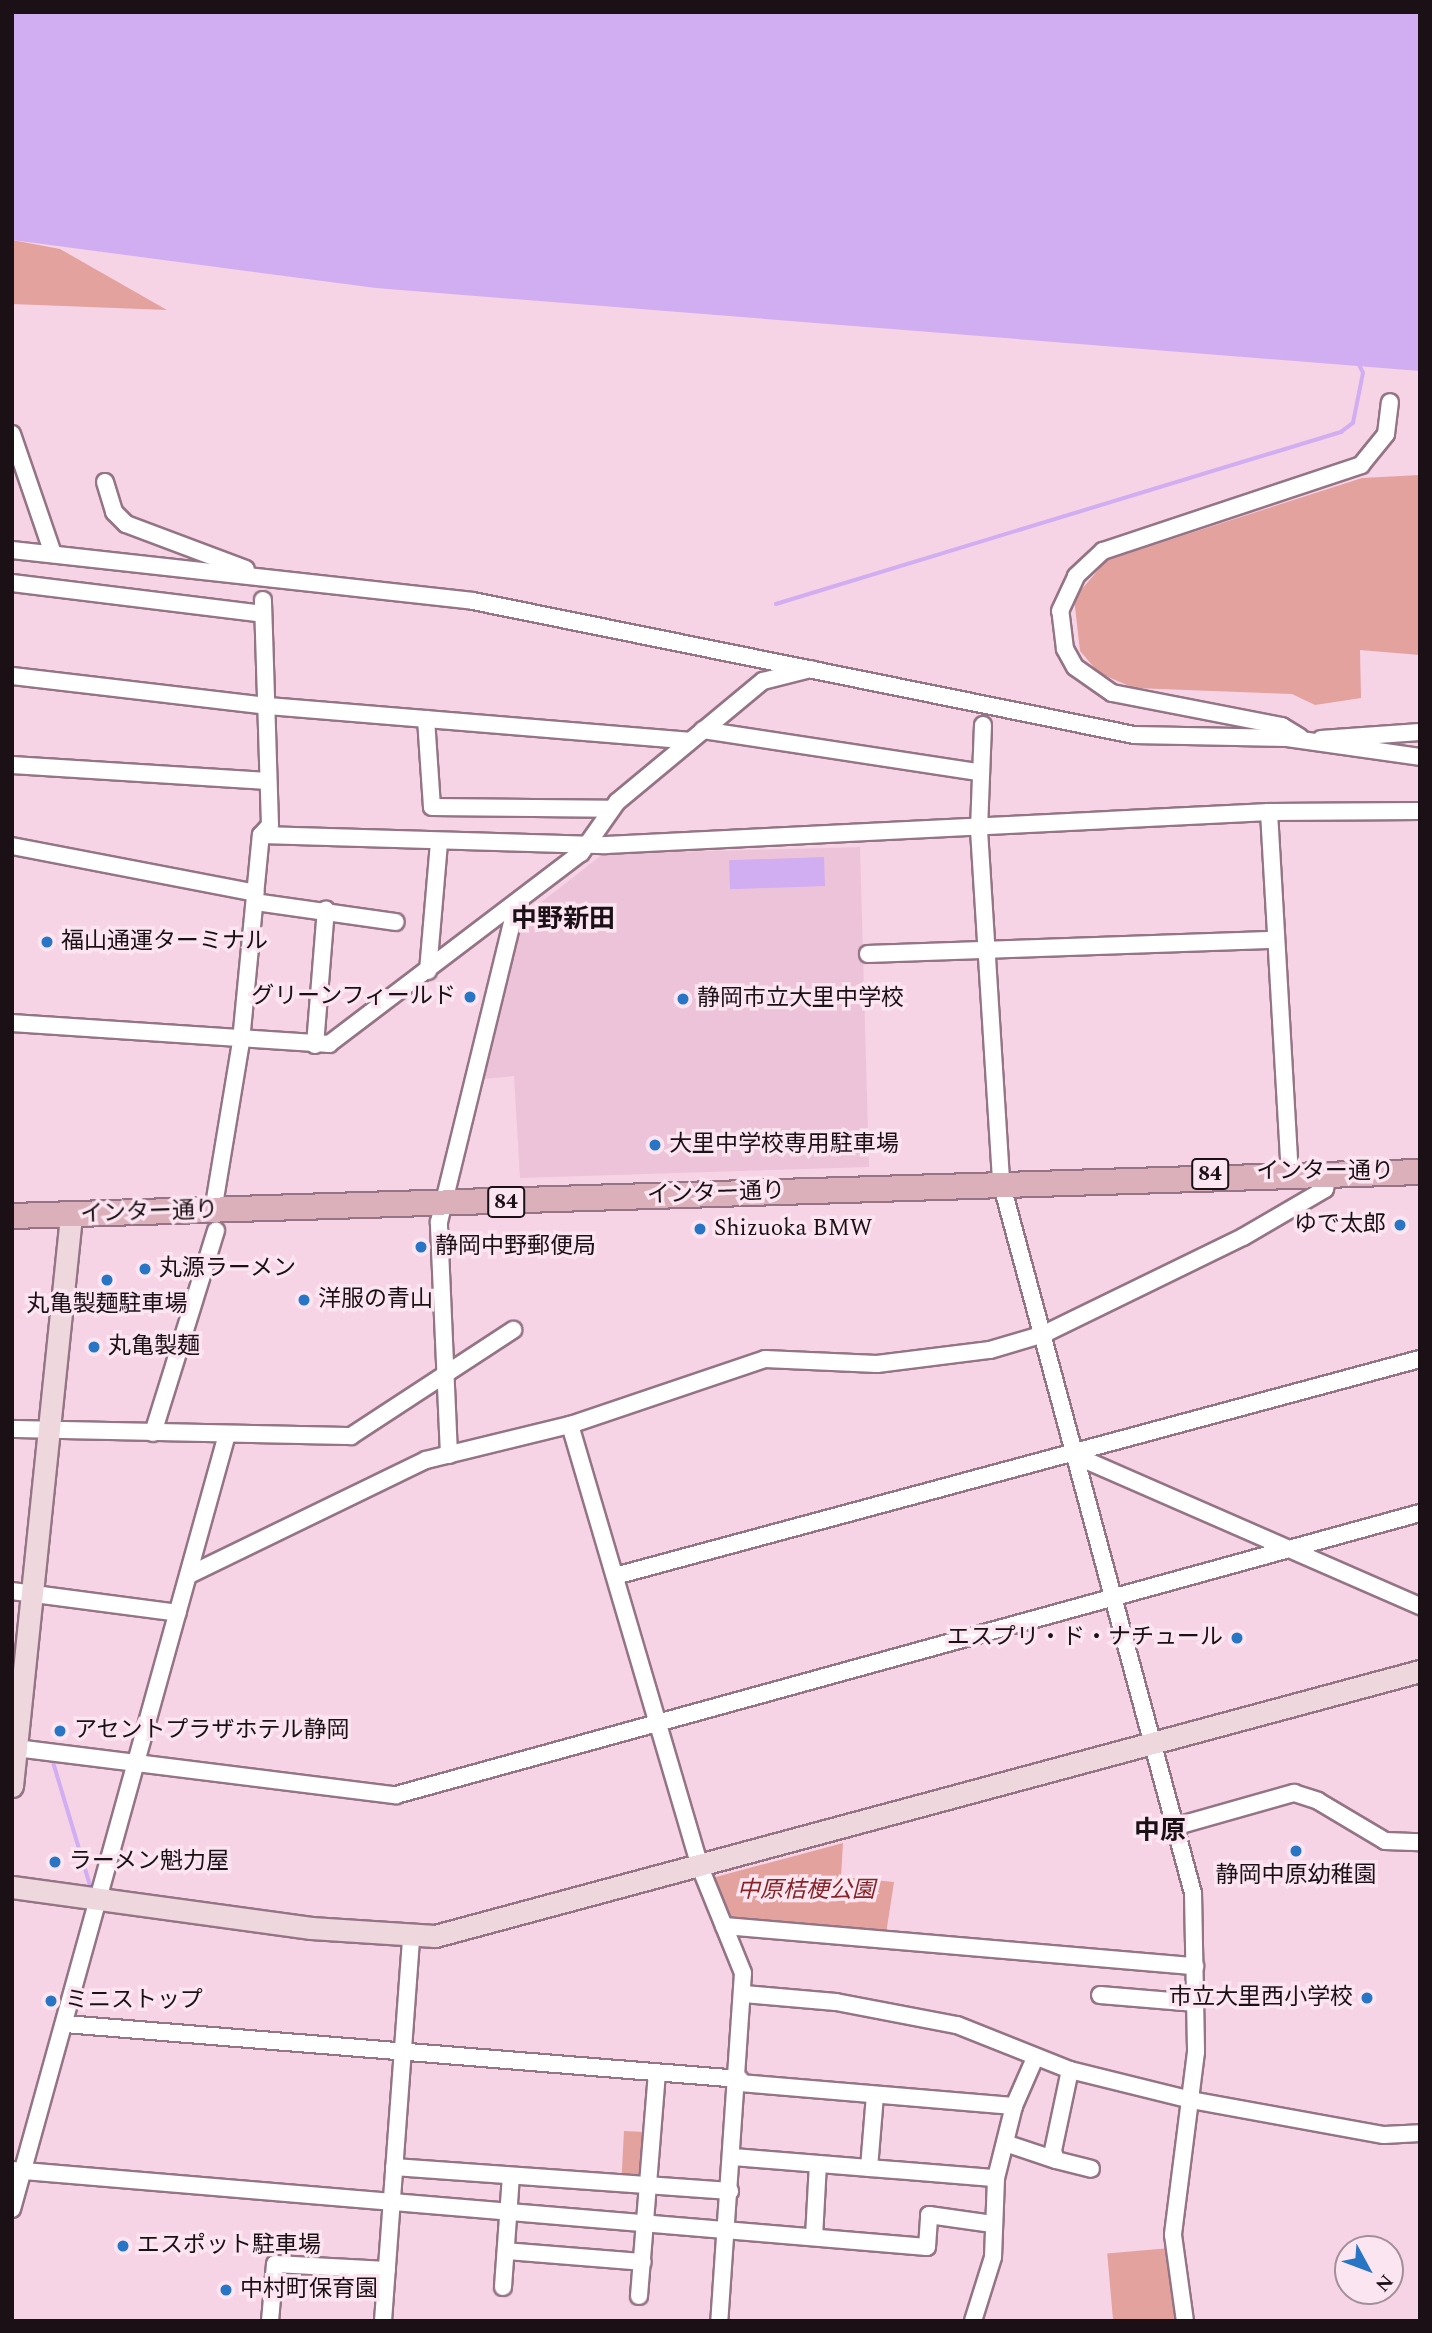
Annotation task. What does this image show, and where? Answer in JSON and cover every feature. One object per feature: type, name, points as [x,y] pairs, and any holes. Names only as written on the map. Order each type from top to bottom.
[{"type":"main road","name":"インター通り","points":[[12,1216],[214,1221],[442,1205],[1000,1182],[1290,1171],[1420,1172]]},
{"type":"street","points":[[1390,402],[1386,434],[1361,465],[1103,551],[1076,576],[1060,611],[1065,649],[1075,667],[1112,693],[1282,726],[1308,741],[1420,732]]},
{"type":"street","points":[[12,434],[38,522],[53,554]]},
{"type":"street","points":[[105,482],[114,512],[126,524],[260,577]]},
{"type":"street","points":[[29,551],[38,522]]},
{"type":"street","points":[[12,550],[473,601],[816,668],[1133,735],[1308,741],[1420,757]]},
{"type":"street","points":[[12,583],[263,607],[270,825],[261,835],[241,1041],[214,1221],[153,1433]]},
{"type":"street","points":[[12,1023],[315,1045],[346,1035],[517,903],[592,841],[610,809],[762,681],[816,668]]},
{"type":"street","points":[[12,676],[267,706],[690,741]]},
{"type":"street","points":[[426,719],[432,807],[610,809]]},
{"type":"street","points":[[983,725],[978,772],[979,830],[1000,1182],[1044,1334],[1074,1455],[1116,1597],[1193,1893],[1196,2003],[1191,2100],[1173,2235],[1185,2321]]},
{"type":"street","points":[[703,730],[978,772]]},
{"type":"street","points":[[12,765],[268,781]]},
{"type":"street","points":[[261,835],[439,842],[592,841],[979,830],[1269,812],[1420,811]]},
{"type":"street","points":[[1269,812],[1290,1171]]},
{"type":"street","points":[[428,971],[439,842]]},
{"type":"street","points":[[12,846],[255,898],[396,922]]},
{"type":"street","points":[[449,1455],[442,1205],[517,903]]},
{"type":"street","points":[[315,1045],[326,909]]},
{"type":"street","points":[[868,954],[1275,940]]},
{"type":"street","points":[[189,1575],[449,1455],[570,1426],[765,1359],[877,1364],[990,1350],[1044,1334],[1243,1237],[1325,1189],[1329,1171]]},
{"type":"street","points":[[12,1786],[22,1592],[51,1431],[71,1216]]},
{"type":"street","points":[[12,1429],[351,1436],[513,1330]]},
{"type":"street","points":[[615,1576],[1074,1455],[1420,1359]]},
{"type":"street","points":[[570,1426],[700,1867],[743,1973],[740,2081],[719,2321]]},
{"type":"street","points":[[12,2208],[18,2171],[65,2024],[95,1898],[137,1763],[227,1434]]},
{"type":"street","points":[[1074,1455],[1420,1606]]},
{"type":"street","points":[[15,1746],[396,1796],[1420,1513]]},
{"type":"street","points":[[22,1592],[178,1613]]},
{"type":"street","points":[[12,1887],[411,1938],[476,1929],[1420,1671]]},
{"type":"street","points":[[1177,1826],[1294,1793],[1326,1804],[1385,1841],[1420,1842]]},
{"type":"street","points":[[724,1926],[1195,1966]]},
{"type":"street","points":[[383,2321],[411,1938]]},
{"type":"street","points":[[744,1994],[836,2002],[957,2025],[1035,2059],[1191,2100],[1372,2133],[1420,2133]]},
{"type":"street","points":[[1100,1995],[1196,2003]]},
{"type":"street","points":[[65,2024],[404,2055],[657,2073],[1014,2106]]},
{"type":"street","points":[[973,2321],[993,2257],[992,2224],[996,2178],[1014,2106],[1035,2059]]},
{"type":"street","points":[[1056,2160],[1070,2070]]},
{"type":"street","points":[[639,2296],[657,2073]]},
{"type":"street","points":[[869,2168],[875,2095]]},
{"type":"street","points":[[1005,2143],[1091,2169]]},
{"type":"street","points":[[733,2157],[996,2178]]},
{"type":"street","points":[[814,2237],[818,2164]]},
{"type":"street","points":[[394,2167],[730,2191]]},
{"type":"street","points":[[18,2171],[927,2247],[929,2215],[992,2224]]},
{"type":"street","points":[[503,2287],[511,2176]]},
{"type":"street","points":[[506,2251],[643,2262]]},
{"type":"street","points":[[270,2321],[275,2264],[387,2270]]},
{"type":"shaded area","points":[[12,12],[1420,12],[1420,371],[376,288],[12,240]]},
{"type":"shaded area","name":"静岡市立大里中学校","points":[[860,847],[869,1167],[520,1178],[514,1076],[482,1079],[521,921],[535,907],[603,854]]},
{"type":"shaded area","points":[[824,857],[825,886],[730,889],[729,860]]},
{"type":"green space","points":[[12,240],[60,249],[167,310],[12,304]]},
{"type":"green space","points":[[1420,475],[1420,655],[1360,650],[1361,698],[1315,705],[1292,694],[1134,688],[1099,673],[1080,651],[1074,598],[1107,560],[1362,478]]},
{"type":"green space","name":"中原桔梗公園","points":[[843,1843],[841,1877],[894,1882],[886,1934],[731,1921],[712,1878]]},
{"type":"green space","points":[[624,2131],[645,2132],[643,2178],[622,2177]]},
{"type":"green space","points":[[1170,2248],[1176,2321],[1113,2321],[1107,2253]]},
{"type":"waterway","points":[[776,604],[1341,432],[1353,423],[1363,373],[1359,365]]},
{"type":"waterway","points":[[54,1764],[92,1891]]},
{"type":"place","name":"福山通運ターミナル","points":[[47,942]]},
{"type":"place","name":"グリーンフィールド","points":[[470,997]]},
{"type":"place","name":"静岡市立大里中学校","points":[[683,999]]},
{"type":"place","name":"大里中学校専用駐車場","points":[[655,1145]]},
{"type":"place","name":"ゆで太郎","points":[[1400,1225]]},
{"type":"place","name":"Shizuoka BMW","points":[[700,1229]]},
{"type":"place","name":"静岡中野郵便局","points":[[421,1247]]},
{"type":"place","name":"丸源ラーメン","points":[[145,1269]]},
{"type":"place","name":"丸亀製麺駐車場","points":[[107,1280]]},
{"type":"place","name":"洋服の青山","points":[[304,1300]]},
{"type":"place","name":"丸亀製麺","points":[[94,1347]]},
{"type":"place","name":"エスプリ・ド・ナチュール","points":[[1237,1638]]},
{"type":"place","name":"アセントプラザホテル静岡","points":[[60,1731]]},
{"type":"place","name":"静岡中原幼稚園","points":[[1296,1851]]},
{"type":"place","name":"ラーメン魁力屋","points":[[55,1862]]},
{"type":"place","name":"市立大里西小学校","points":[[1367,1998]]},
{"type":"place","name":"ミニストップ","points":[[51,2001]]},
{"type":"place","name":"エスポット駐車場","points":[[123,2246]]},
{"type":"place","name":"中村町保育園","points":[[226,2290]]},
{"type":"district","name":"中野新田","points":[[563,920]]},
{"type":"district","name":"中原","points":[[1160,1832]]}]
